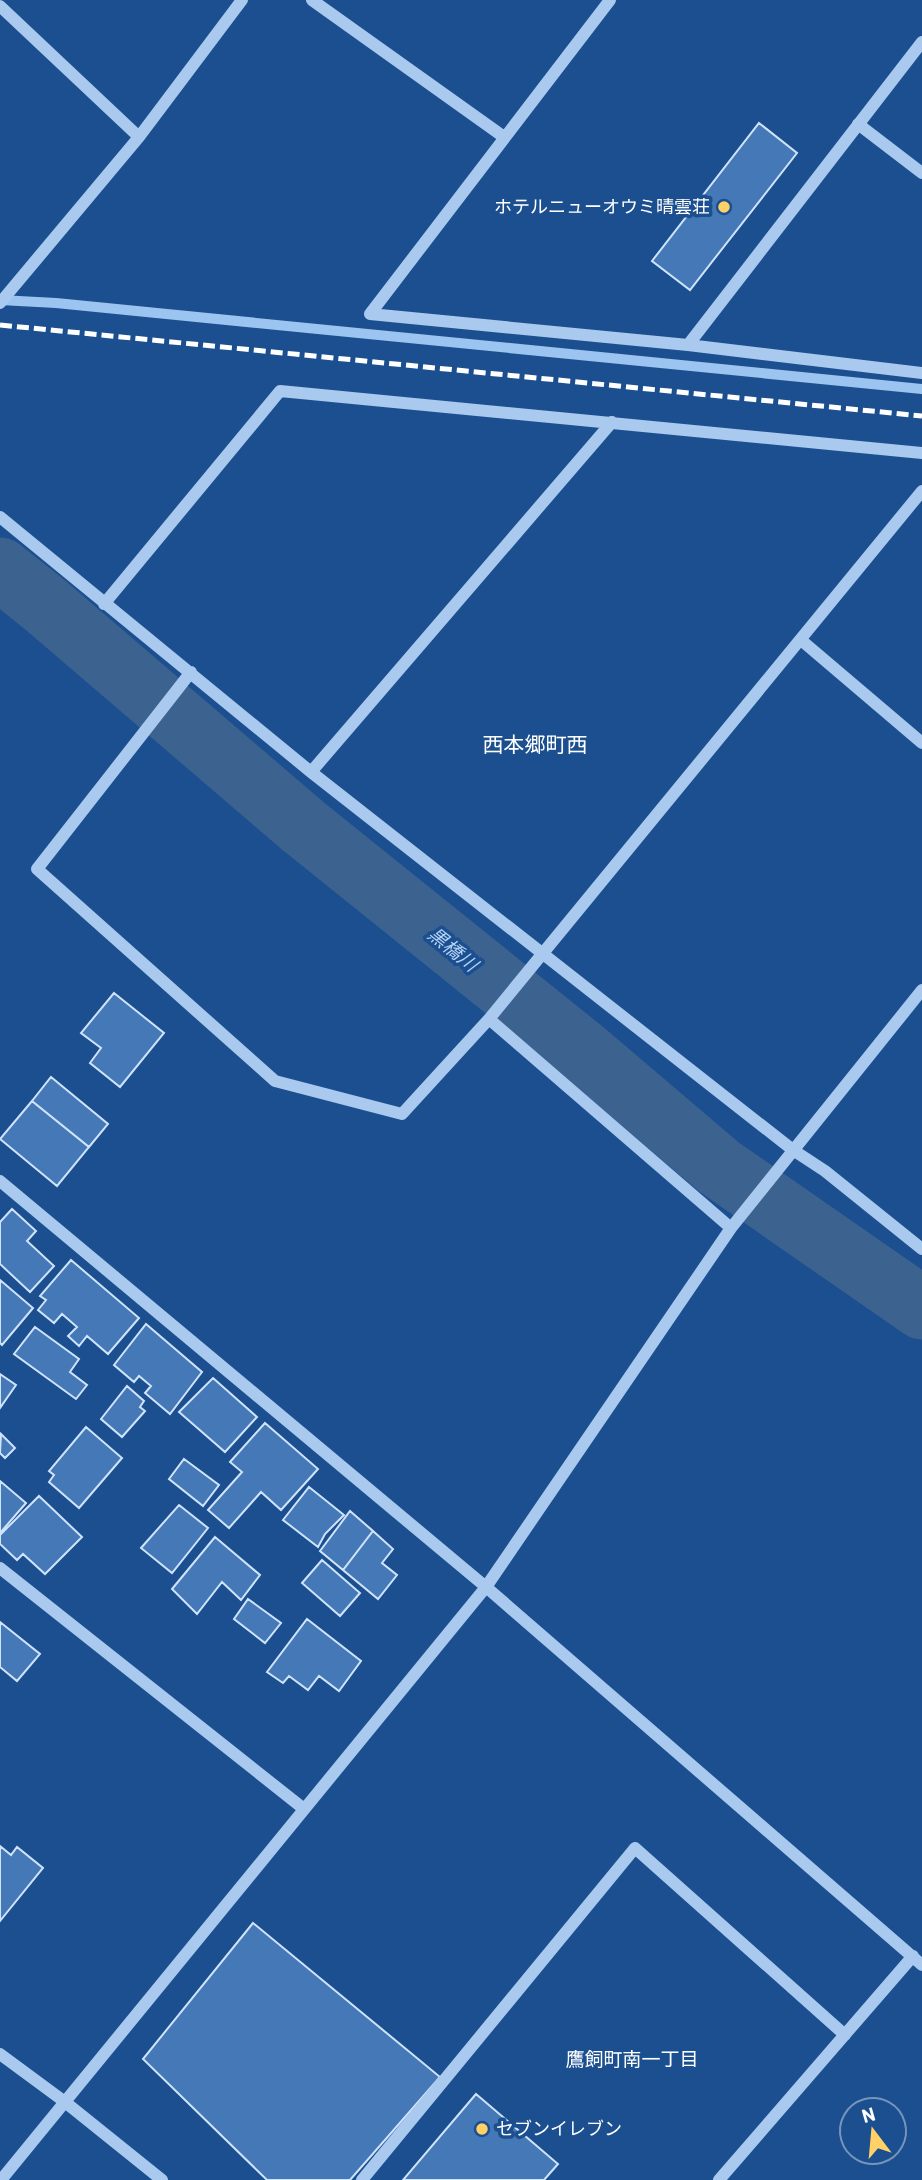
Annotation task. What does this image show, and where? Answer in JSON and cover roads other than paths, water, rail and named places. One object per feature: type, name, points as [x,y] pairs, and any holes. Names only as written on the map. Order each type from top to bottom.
[{"type":"street","points":[[0,303],[139,137],[242,0]]},
{"type":"street","points":[[312,0],[504,137]]},
{"type":"street","points":[[610,0],[370,314],[688,345],[921,372]]},
{"type":"street","points":[[0,6],[139,137]]},
{"type":"street","points":[[688,345],[922,42]]},
{"type":"street","points":[[858,124],[922,173]]},
{"type":"street","points":[[104,604],[280,391],[922,453]]},
{"type":"street","points":[[311,772],[612,422]]},
{"type":"street","points":[[191,672],[37,869],[275,1081],[402,1114],[489,1019],[922,491]]},
{"type":"street","points":[[0,517],[311,772],[922,1249]]},
{"type":"street","points":[[801,640],[922,743]]},
{"type":"street","points":[[1,2180],[486,1587],[731,1228],[922,989]]},
{"type":"street","points":[[489,1019],[731,1228]]},
{"type":"street","points":[[0,1181],[486,1587],[917,1961],[845,2035],[719,2180]]},
{"type":"street","points":[[0,1568],[304,1809]]},
{"type":"street","points":[[362,2180],[635,1848],[845,2035]]},
{"type":"street","points":[[0,2054],[162,2180]]},
{"type":"waterway","points":[[0,300],[56,303],[922,389]]},
{"type":"waterway","name":"黒橋川","points":[[0,569],[303,826],[584,1052],[719,1167],[922,1308]]},
{"type":"railway","points":[[0,325],[922,416]]},
{"type":"place","name":"ホテルニューオウミ晴雲荘","points":[[724,207]]},
{"type":"place","name":"セブンイレブン","points":[[482,2129]]},
{"type":"district","name":"西本郷町西","points":[[535,745]]},
{"type":"district","name":"鷹飼町南一丁目","points":[[632,2059]]}]
